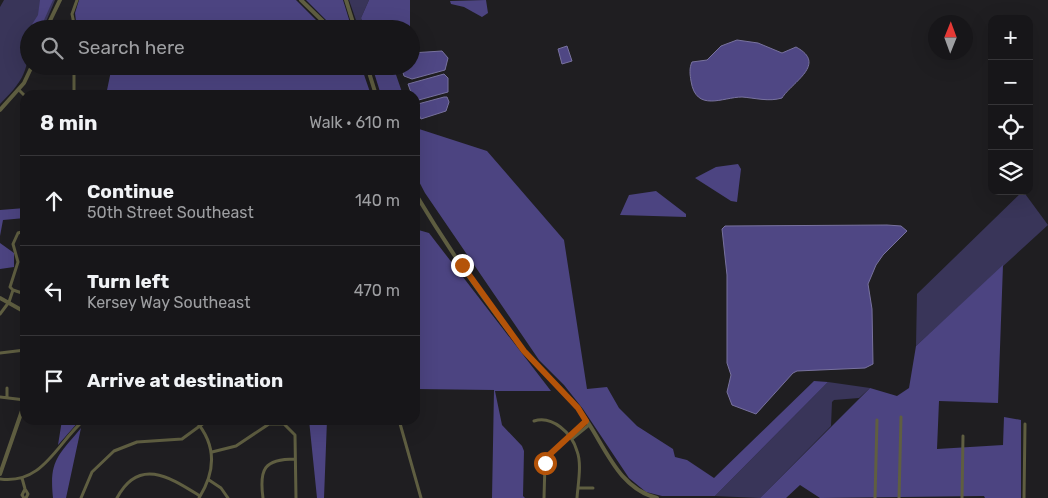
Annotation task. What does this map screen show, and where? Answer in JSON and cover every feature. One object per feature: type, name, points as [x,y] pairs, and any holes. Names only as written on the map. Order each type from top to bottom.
[{"type":"street","points":[[50,20],[60,0]]},
{"type":"street","points":[[73,20],[72,14],[77,0]]},
{"type":"street","points":[[301,0],[322,20]]},
{"type":"street","points":[[346,0],[352,20]]},
{"type":"street","points":[[0,110],[19,90],[27,75]]},
{"type":"street","points":[[74,75],[74,90]]},
{"type":"street","points":[[370,75],[374,90]]},
{"type":"street","points":[[420,201],[462,265],[524,351],[578,408],[627,482],[644,494],[657,498]]},
{"type":"street","points":[[0,314],[9,302],[12,290],[10,287],[18,262],[13,244],[20,232]]},
{"type":"street","points":[[12,290],[20,292]]},
{"type":"street","points":[[0,298],[20,309]]},
{"type":"street","points":[[0,353],[20,351]]},
{"type":"street","points":[[7,388],[7,397]]},
{"type":"street","points":[[0,397],[20,400]]},
{"type":"street","points":[[0,474],[20,416]]},
{"type":"street","points":[[899,498],[901,416]]},
{"type":"street","points":[[534,421],[540,419],[553,421],[569,437],[577,450],[577,498]]},
{"type":"street","points":[[875,498],[877,420]]},
{"type":"street","points":[[544,498],[546,459],[586,421]]},
{"type":"street","points":[[1024,498],[1025,424]]},
{"type":"street","points":[[0,479],[22,478],[36,471],[51,460],[78,425]]},
{"type":"street","points":[[212,452],[236,446],[264,425]]},
{"type":"street","points":[[282,425],[293,431],[296,440],[296,498]]},
{"type":"street","points":[[399,425],[421,498]]},
{"type":"street","points":[[569,437],[573,438],[589,425]]},
{"type":"street","points":[[81,498],[96,466],[114,451],[137,442],[182,440],[200,426],[212,452],[209,480],[199,497],[172,478],[157,474],[147,474],[132,480],[117,498]]},
{"type":"street","points":[[962,498],[963,436]]},
{"type":"street","points":[[263,498],[262,476],[267,466],[277,460],[295,459]]},
{"type":"street","points":[[22,478],[25,489],[22,493],[25,498]]},
{"type":"street","points":[[209,480],[221,488],[228,498]]},
{"type":"street","points":[[578,488],[593,488]]},
{"type":"shaded area","points":[[4,0],[55,0],[47,20],[20,20],[20,75],[22,75],[16,86],[0,104],[0,7]]},
{"type":"shaded area","points":[[40,0],[53,0],[44,20],[35,20],[38,15]]},
{"type":"shaded area","points":[[79,0],[296,0],[316,20],[76,20],[75,13]]},
{"type":"shaded area","points":[[306,0],[343,0],[349,20],[326,20]]},
{"type":"shaded area","points":[[349,0],[369,0],[362,20],[356,20]]},
{"type":"shaded area","points":[[369,0],[410,0],[410,20],[362,20]]},
{"type":"shaded area","points":[[486,0],[488,13],[482,17],[464,7],[451,4],[450,1]]},
{"type":"shaded area","points":[[737,40],[758,43],[782,53],[796,47],[805,53],[809,60],[808,66],[805,73],[782,98],[767,100],[742,97],[711,101],[698,97],[691,81],[690,69],[692,62],[707,60],[721,46]]},
{"type":"shaded area","points":[[567,46],[572,61],[562,64],[558,49]]},
{"type":"shaded area","points":[[442,51],[448,58],[445,70],[412,79],[404,76],[420,75],[420,52]]},
{"type":"shaded area","points":[[444,74],[448,78],[448,92],[420,100],[420,90],[410,90],[408,84]]},
{"type":"shaded area","points":[[110,75],[364,75],[369,90],[107,90]]},
{"type":"shaded area","points":[[375,75],[396,75],[401,90],[379,90]]},
{"type":"shaded area","points":[[444,97],[447,97],[449,102],[446,111],[421,119],[420,103]]},
{"type":"shaded area","points":[[420,129],[487,151],[564,240],[587,389],[607,387],[619,408],[637,426],[673,449],[675,457],[687,460],[714,478],[814,381],[828,382],[715,496],[662,496],[646,492],[629,478],[583,409],[564,385],[539,360],[420,184]]},
{"type":"shaded area","points":[[738,164],[741,169],[737,202],[731,201],[695,178],[716,167]]},
{"type":"shaded area","points":[[656,191],[686,214],[686,217],[620,215],[629,195]]},
{"type":"shaded area","points":[[1019,195],[1026,195],[1048,225],[916,346],[917,294]]},
{"type":"shaded area","points":[[20,208],[20,218],[3,220],[0,236],[0,210]]},
{"type":"shaded area","points":[[725,226],[901,226],[907,231],[883,255],[876,265],[868,284],[872,309],[873,364],[865,368],[797,371],[793,373],[756,414],[732,405],[727,392],[731,375],[727,363],[727,275],[722,229]]},
{"type":"shaded area","points":[[420,230],[429,233],[551,391],[495,391],[502,425],[522,446],[524,451],[523,496],[525,498],[492,498],[494,390],[420,389]]},
{"type":"shaded area","points":[[0,243],[14,253],[14,267],[0,269]]},
{"type":"shaded area","points":[[1003,265],[998,403],[939,401],[937,449],[1003,445],[1004,417],[1021,420],[1021,498],[985,498],[984,496],[820,498],[800,485],[786,498],[760,498],[870,388],[897,396],[909,388],[916,346]]},
{"type":"shaded area","points":[[828,382],[870,388],[859,398],[834,400],[832,402],[831,426],[760,498],[715,496]]},
{"type":"shaded area","points":[[61,425],[76,425],[58,445]]},
{"type":"shaded area","points":[[310,425],[327,425],[324,498],[317,498]]},
{"type":"shaded area","points":[[81,428],[66,498],[53,498],[52,475],[57,459]]},
{"type":"route","points":[[462,265],[524,351],[578,408],[586,421],[548,456],[545,463]]}]
